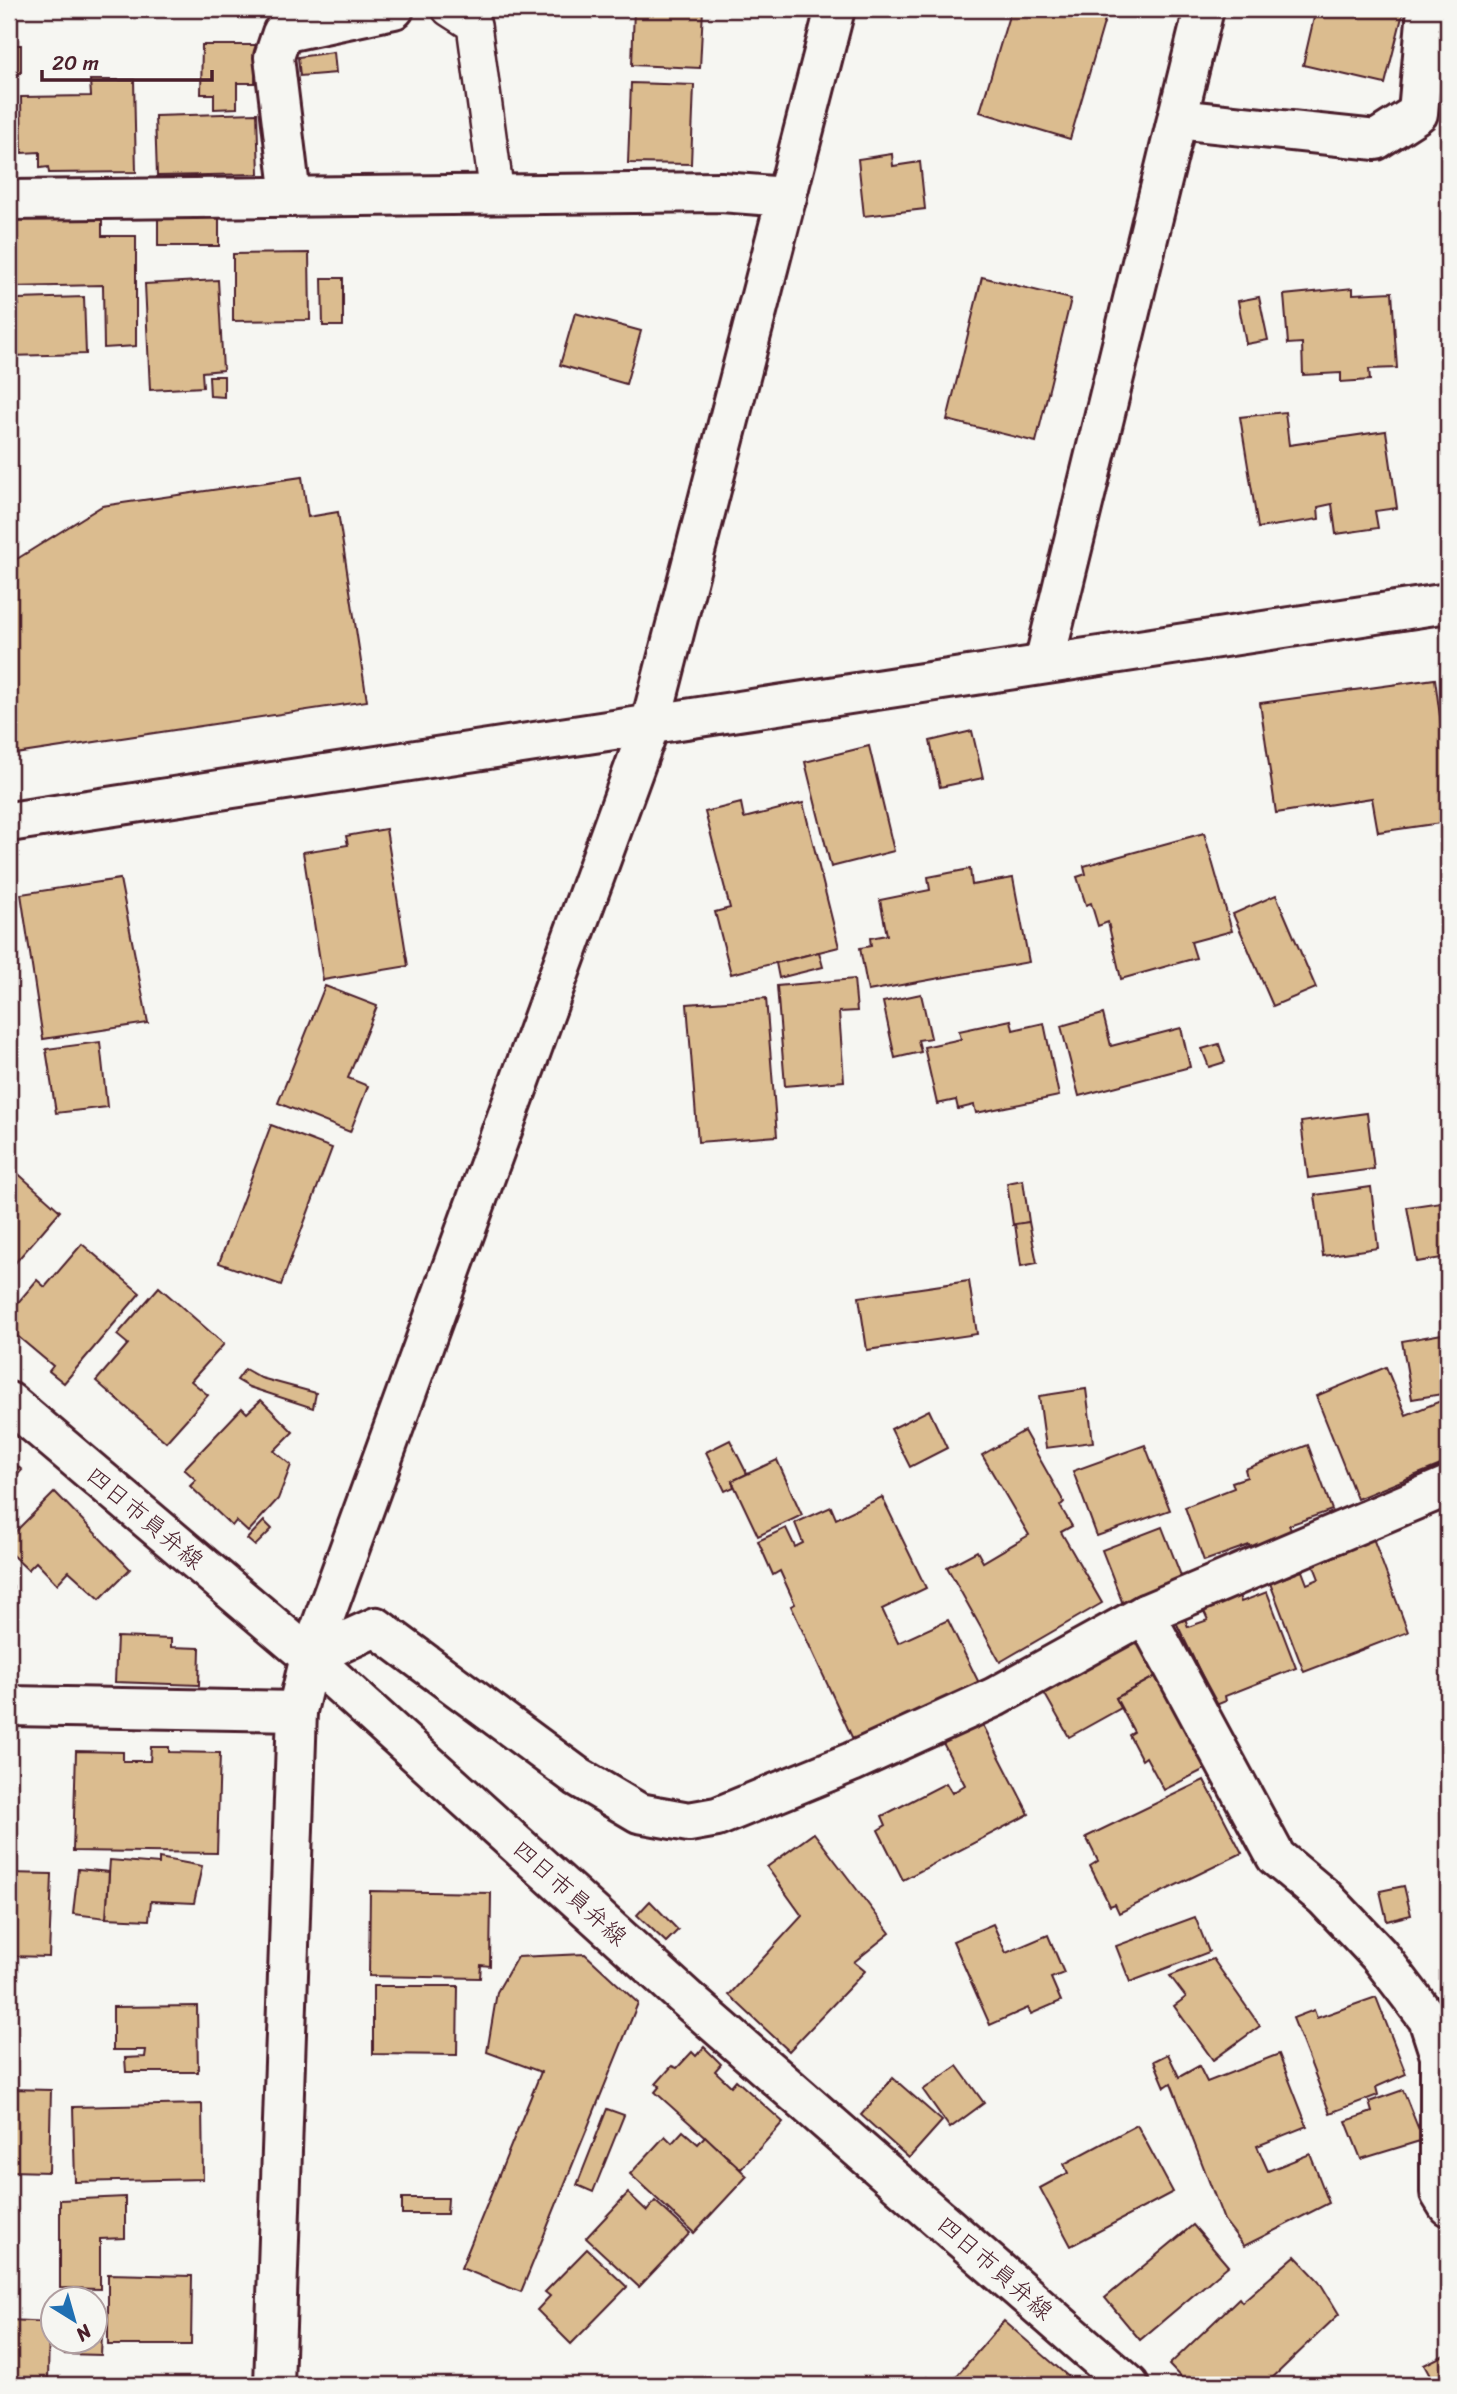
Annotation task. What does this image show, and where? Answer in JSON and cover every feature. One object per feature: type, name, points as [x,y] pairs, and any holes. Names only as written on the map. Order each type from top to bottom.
[{"type":"street","points":[[291,197],[274,57],[282,33],[394,9]]},
{"type":"street","points":[[274,2385],[297,1711],[310,1657],[651,722],[835,9]]},
{"type":"street","points":[[1044,663],[1204,9]]},
{"type":"street","points":[[1177,119],[1376,140],[1418,113],[1427,9]]},
{"type":"street","points":[[9,200],[721,192],[787,197]]},
{"type":"street","points":[[9,822],[651,722],[1448,603]]},
{"type":"street","name":"四日市員弁線","points":[[9,1402],[310,1657],[687,1999],[1129,2385]]},
{"type":"street","points":[[310,1657],[376,1627],[578,1777],[639,1813],[689,1822],[716,1817],[876,1751],[995,1697],[1145,1615],[1448,1486]]},
{"type":"street","points":[[1145,1615],[1276,1857],[1325,1898],[1379,1955],[1428,2019],[1444,2055],[1440,2193],[1448,2206]]},
{"type":"street","points":[[9,1706],[297,1711]]},
{"type":"lane","points":[[449,9],[474,25],[496,195]]},
{"type":"building","points":[[634,9],[703,9],[700,68],[632,65]]},
{"type":"building","points":[[1011,9],[1108,9],[1070,139],[980,112]]},
{"type":"building","points":[[1316,9],[1404,9],[1385,84],[1303,65]]},
{"type":"building","points":[[9,45],[21,45],[21,73],[9,74]]},
{"type":"building","points":[[202,45],[256,45],[255,83],[237,83],[237,108],[214,109],[214,94],[201,94]]},
{"type":"building","points":[[334,52],[336,73],[300,76],[298,57]]},
{"type":"building","points":[[90,80],[134,80],[136,172],[49,173],[48,167],[40,168],[40,152],[22,153],[21,97],[91,96]]},
{"type":"building","points":[[631,83],[694,85],[691,164],[628,163]]},
{"type":"building","points":[[257,113],[259,174],[157,176],[155,116]]},
{"type":"building","points":[[892,154],[893,166],[920,162],[925,209],[864,216],[858,159]]},
{"type":"building","points":[[102,216],[102,236],[136,236],[136,346],[104,348],[103,285],[9,287],[9,218]]},
{"type":"building","points":[[219,217],[219,246],[158,246],[158,219]]},
{"type":"building","points":[[309,253],[310,320],[233,321],[233,254]]},
{"type":"building","points":[[982,277],[1071,299],[1036,442],[947,420]]},
{"type":"building","points":[[322,278],[343,278],[343,326],[323,326]]},
{"type":"building","points":[[218,280],[223,370],[202,372],[203,387],[150,390],[145,284]]},
{"type":"building","points":[[1353,288],[1353,294],[1392,292],[1397,368],[1369,369],[1370,380],[1341,382],[1341,373],[1303,375],[1302,343],[1288,344],[1284,295]]},
{"type":"building","points":[[84,297],[86,354],[9,356],[9,305],[19,305],[18,299]]},
{"type":"building","points":[[1259,297],[1268,340],[1246,344],[1238,301]]},
{"type":"building","points":[[575,313],[641,331],[626,384],[560,365]]},
{"type":"building","points":[[209,376],[224,376],[224,397],[210,396]]},
{"type":"building","points":[[1285,412],[1289,445],[1386,431],[1397,508],[1375,511],[1378,528],[1336,534],[1332,504],[1318,507],[1319,519],[1258,528],[1240,417]]},
{"type":"building","points":[[302,477],[308,517],[338,512],[367,701],[15,754],[9,710],[9,564],[102,506]]},
{"type":"building","points":[[1435,679],[1448,761],[1448,822],[1378,832],[1372,798],[1276,813],[1260,703]]},
{"type":"building","points":[[972,731],[983,778],[940,787],[930,741]]},
{"type":"building","points":[[869,746],[894,851],[831,867],[805,762]]},
{"type":"building","points":[[741,803],[744,818],[803,803],[839,947],[731,974],[715,912],[730,908],[705,812]]},
{"type":"building","points":[[386,829],[408,966],[323,980],[303,852],[348,845],[346,836]]},
{"type":"building","points":[[1204,833],[1232,931],[1191,942],[1196,958],[1121,979],[1108,922],[1098,926],[1091,903],[1086,905],[1077,877],[1086,874],[1084,866]]},
{"type":"building","points":[[970,869],[972,885],[1013,878],[1029,962],[868,991],[860,948],[871,946],[870,938],[887,935],[880,900],[930,890],[928,877]]},
{"type":"building","points":[[120,879],[148,1023],[43,1039],[21,894]]},
{"type":"building","points":[[1276,895],[1316,988],[1273,1006],[1233,914]]},
{"type":"building","points":[[819,952],[823,967],[779,978],[776,963]]},
{"type":"building","points":[[854,979],[857,1011],[839,1012],[844,1081],[785,1086],[777,986]]},
{"type":"building","points":[[325,986],[377,1006],[348,1078],[368,1086],[350,1132],[278,1103]]},
{"type":"building","points":[[921,994],[931,1038],[918,1040],[921,1052],[895,1058],[883,1002]]},
{"type":"building","points":[[766,998],[777,1136],[698,1142],[687,1004]]},
{"type":"building","points":[[1103,1014],[1111,1046],[1181,1028],[1190,1067],[1079,1096],[1061,1026]]},
{"type":"building","points":[[1011,1020],[1013,1030],[1044,1023],[1059,1096],[976,1113],[974,1105],[958,1109],[956,1100],[937,1104],[924,1047],[961,1039],[959,1031]]},
{"type":"building","points":[[100,1042],[107,1107],[56,1113],[46,1049]]},
{"type":"building","points":[[1219,1044],[1225,1062],[1209,1067],[1202,1049]]},
{"type":"building","points":[[1448,1079],[1448,1111],[1442,1080]]},
{"type":"building","points":[[1367,1113],[1374,1169],[1308,1178],[1301,1122]]},
{"type":"building","points":[[271,1125],[332,1148],[281,1285],[219,1263]]},
{"type":"building","points":[[13,1169],[60,1211],[9,1270],[9,1174]]},
{"type":"building","points":[[1023,1180],[1029,1222],[1013,1225],[1007,1183]]},
{"type":"building","points":[[1371,1187],[1378,1248],[1323,1256],[1315,1195]]},
{"type":"building","points":[[1448,1201],[1448,1257],[1417,1262],[1407,1207]]},
{"type":"building","points":[[1029,1222],[1037,1263],[1021,1266],[1015,1224]]},
{"type":"building","points":[[82,1244],[140,1293],[64,1383],[49,1371],[53,1366],[9,1329],[9,1313],[37,1280],[45,1287]]},
{"type":"building","points":[[969,1281],[977,1334],[867,1350],[859,1297]]},
{"type":"building","points":[[159,1287],[224,1344],[191,1381],[208,1395],[166,1442],[96,1381],[128,1344],[117,1335]]},
{"type":"building","points":[[1448,1333],[1448,1393],[1412,1399],[1402,1341]]},
{"type":"building","points":[[1386,1367],[1406,1415],[1443,1400],[1448,1414],[1448,1462],[1357,1499],[1316,1396]]},
{"type":"building","points":[[245,1369],[261,1378],[316,1393],[313,1408],[249,1387],[237,1380]]},
{"type":"building","points":[[1086,1389],[1093,1442],[1046,1448],[1039,1396]]},
{"type":"building","points":[[261,1400],[293,1432],[274,1451],[291,1465],[278,1499],[248,1532],[236,1521],[232,1526],[190,1486],[196,1480],[184,1469],[242,1408],[247,1413]]},
{"type":"building","points":[[929,1410],[947,1448],[910,1467],[891,1429]]},
{"type":"building","points":[[1024,1431],[1064,1502],[1060,1506],[1072,1526],[1061,1532],[1102,1603],[1000,1662],[947,1567],[977,1551],[983,1562],[1029,1535],[982,1455]]},
{"type":"building","points":[[730,1440],[747,1474],[732,1481],[734,1487],[725,1491],[706,1452]]},
{"type":"building","points":[[1145,1445],[1170,1510],[1097,1536],[1073,1471]]},
{"type":"building","points":[[1308,1445],[1332,1510],[1289,1525],[1293,1535],[1251,1550],[1249,1545],[1204,1561],[1185,1507],[1234,1488],[1232,1482],[1247,1477],[1245,1469]]},
{"type":"building","points":[[9,1459],[22,1470],[9,1484]]},
{"type":"building","points":[[777,1460],[802,1515],[758,1536],[732,1481]]},
{"type":"building","points":[[55,1492],[130,1569],[100,1599],[69,1571],[57,1584],[36,1562],[28,1570],[9,1552],[9,1538]]},
{"type":"building","points":[[882,1497],[926,1588],[882,1609],[898,1643],[948,1620],[981,1687],[857,1748],[791,1606],[795,1604],[780,1571],[773,1575],[758,1541],[786,1528],[795,1547],[803,1543],[795,1523],[831,1507],[836,1519]]},
{"type":"building","points":[[264,1521],[272,1529],[255,1546],[247,1539]]},
{"type":"building","points":[[1162,1527],[1183,1581],[1123,1604],[1102,1550]]},
{"type":"building","points":[[1373,1538],[1408,1632],[1304,1672],[1270,1583],[1302,1571],[1307,1584],[1319,1579],[1312,1561]]},
{"type":"building","points":[[9,1587],[13,1587],[13,1680],[9,1680]]},
{"type":"building","points":[[1267,1592],[1296,1668],[1225,1696],[1226,1701],[1216,1705],[1174,1618],[1184,1615],[1188,1627],[1208,1620],[1203,1609],[1239,1595],[1241,1602]]},
{"type":"building","points":[[117,1637],[171,1639],[171,1647],[200,1648],[199,1685],[115,1682]]},
{"type":"building","points":[[1136,1638],[1158,1675],[1116,1698],[1121,1708],[1069,1737],[1043,1691]]},
{"type":"building","points":[[1158,1675],[1209,1767],[1164,1790],[1146,1757],[1142,1760],[1129,1735],[1134,1732],[1116,1698]]},
{"type":"building","points":[[982,1723],[1029,1814],[903,1880],[878,1830],[886,1825],[882,1816],[946,1783],[952,1793],[965,1785],[943,1743]]},
{"type":"building","points":[[151,1747],[169,1747],[169,1752],[220,1753],[217,1853],[73,1851],[76,1751],[123,1752],[123,1761],[150,1761]]},
{"type":"building","points":[[1204,1780],[1242,1853],[1119,1913],[1115,1904],[1110,1906],[1090,1866],[1098,1861],[1086,1837]]},
{"type":"building","points":[[814,1833],[890,1933],[854,1962],[865,1971],[789,2051],[729,1995],[802,1916],[767,1867]]},
{"type":"building","points":[[159,1858],[202,1866],[194,1903],[151,1901],[149,1920],[106,1918],[110,1860],[159,1864]]},
{"type":"building","points":[[78,1869],[109,1872],[106,1918],[73,1914]]},
{"type":"building","points":[[9,1873],[52,1874],[49,1957],[9,1956]]},
{"type":"building","points":[[1404,1886],[1411,1915],[1387,1921],[1380,1891]]},
{"type":"building","points":[[370,1891],[491,1893],[490,1966],[481,1965],[480,1978],[369,1976]]},
{"type":"building","points":[[650,1901],[678,1930],[666,1942],[637,1915]]},
{"type":"building","points":[[1195,1917],[1209,1952],[1130,1982],[1116,1946]]},
{"type":"building","points":[[993,1924],[1006,1953],[1048,1935],[1064,1973],[1051,1978],[1061,2001],[1031,2014],[1028,2008],[990,2025],[953,1941]]},
{"type":"building","points":[[585,1954],[638,2003],[521,2292],[461,2268],[541,2072],[487,2052],[497,1992],[517,1957]]},
{"type":"building","points":[[1213,1959],[1260,2026],[1213,2060],[1174,2006],[1186,1997],[1170,1976]]},
{"type":"building","points":[[373,1986],[458,1986],[457,2055],[373,2054]]},
{"type":"building","points":[[1376,1997],[1406,2074],[1376,2087],[1378,2095],[1330,2113],[1293,2018],[1314,2010],[1317,2018]]},
{"type":"building","points":[[197,2006],[198,2072],[126,2072],[125,2058],[145,2057],[146,2050],[113,2050],[113,2007]]},
{"type":"building","points":[[704,2047],[721,2064],[715,2071],[731,2086],[736,2080],[783,2122],[741,2169],[655,2092],[660,2086],[656,2084],[672,2066],[677,2068],[692,2052],[696,2056]]},
{"type":"building","points":[[1168,2054],[1179,2077],[1199,2066],[1207,2082],[1279,2054],[1307,2126],[1257,2146],[1268,2171],[1310,2154],[1329,2203],[1244,2246],[1224,2220],[1171,2083],[1165,2087],[1154,2061]]},
{"type":"building","points":[[957,2066],[984,2103],[950,2128],[923,2090]]},
{"type":"building","points":[[893,2078],[942,2121],[909,2158],[861,2115]]},
{"type":"building","points":[[9,2089],[51,2090],[49,2172],[9,2171]]},
{"type":"building","points":[[1403,2090],[1423,2140],[1361,2159],[1346,2121],[1372,2112],[1369,2102]]},
{"type":"building","points":[[202,2104],[203,2179],[75,2182],[73,2107]]},
{"type":"building","points":[[607,2109],[624,2115],[593,2192],[577,2185]]},
{"type":"building","points":[[1137,2125],[1173,2192],[1071,2246],[1040,2188],[1068,2173],[1064,2164]]},
{"type":"building","points":[[683,2131],[698,2144],[705,2136],[747,2176],[694,2233],[630,2174],[665,2136],[672,2143]]},
{"type":"building","points":[[628,2193],[647,2211],[655,2201],[690,2233],[639,2287],[586,2238]]},
{"type":"building","points":[[125,2197],[125,2238],[100,2239],[100,2286],[60,2286],[60,2200]]},
{"type":"building","points":[[402,2198],[448,2198],[447,2214],[402,2214]]},
{"type":"building","points":[[1193,2225],[1228,2266],[1140,2340],[1105,2298]]},
{"type":"building","points":[[587,2249],[627,2287],[571,2344],[537,2310],[550,2296],[545,2292]]},
{"type":"building","points":[[1295,2256],[1319,2281],[1339,2314],[1265,2385],[1188,2385],[1169,2365],[1239,2298],[1242,2302]]},
{"type":"building","points":[[108,2274],[192,2276],[191,2345],[108,2345]]},
{"type":"building","points":[[9,2320],[38,2321],[38,2356],[48,2356],[48,2385],[9,2385]]},
{"type":"building","points":[[1004,2321],[1078,2385],[949,2385]]},
{"type":"building","points":[[1448,2353],[1448,2385],[1435,2385],[1424,2365]]},
{"type":"building","points":[[927,2377],[939,2385],[919,2385]]},
{"type":"building","points":[[1307,2378],[1313,2385],[1299,2385]]}]
